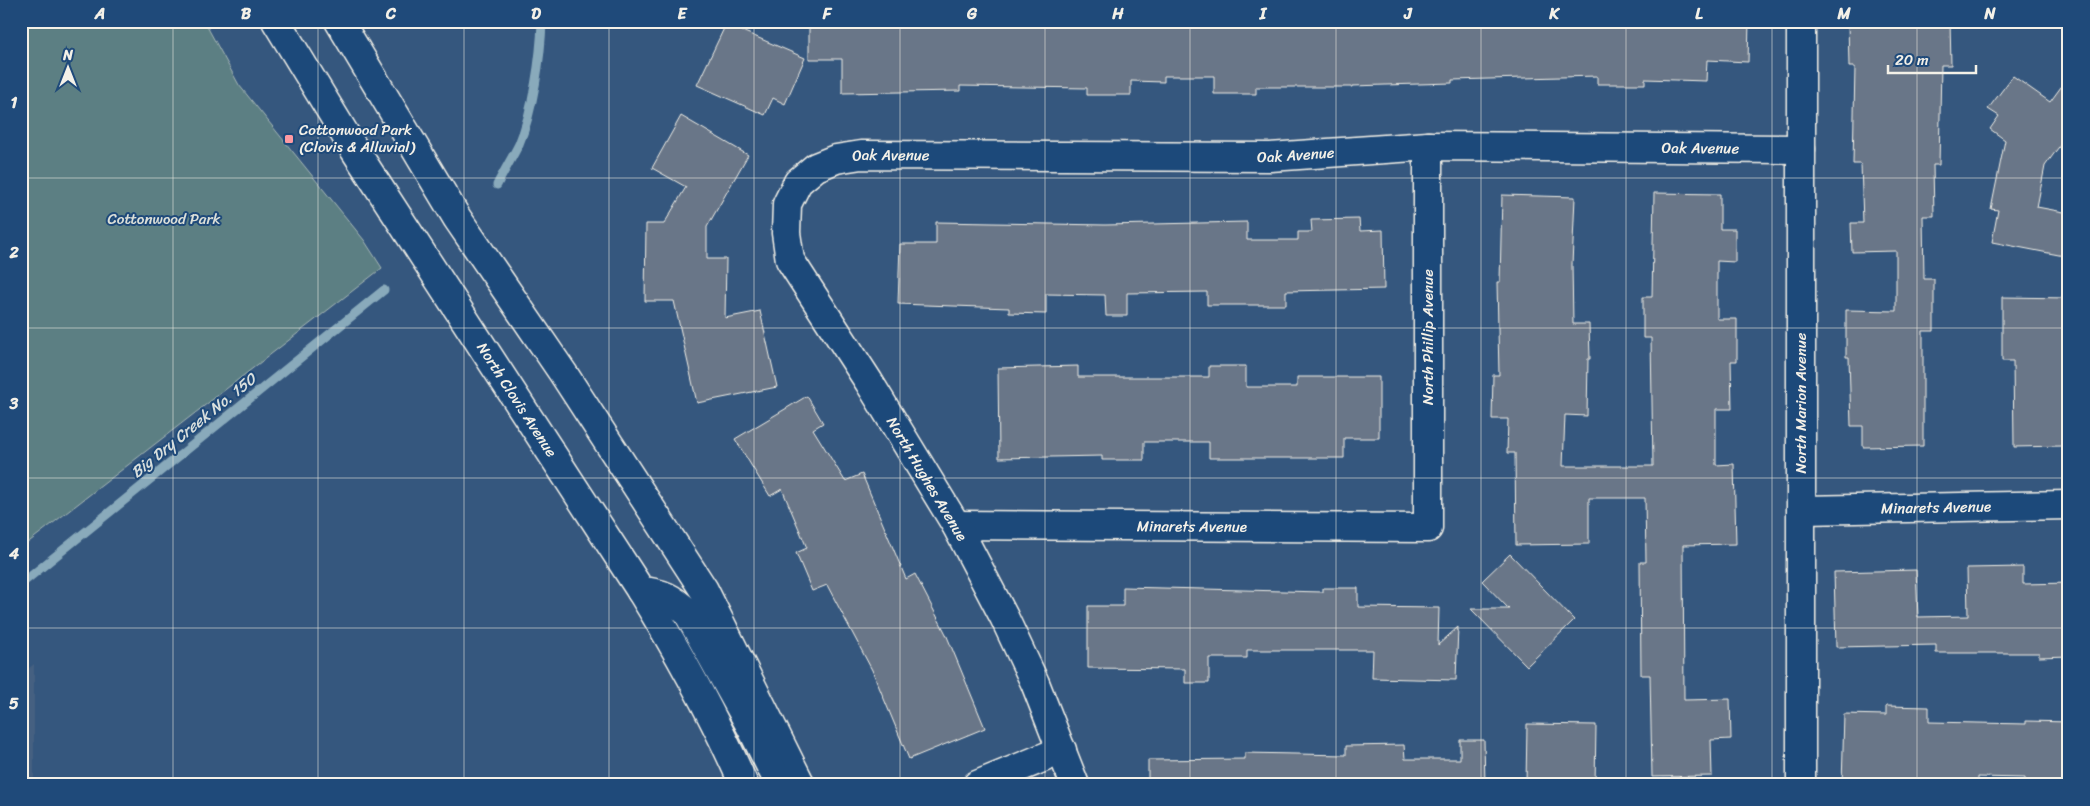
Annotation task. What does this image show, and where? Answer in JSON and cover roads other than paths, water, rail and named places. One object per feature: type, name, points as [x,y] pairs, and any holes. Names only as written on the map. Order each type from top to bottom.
[{"type":"street","name":"North Clovis Avenue","points":[[276,21],[354,149],[672,641],[744,785]]},
{"type":"street","points":[[339,21],[456,218],[564,373],[704,590],[801,785]]},
{"type":"street","name":"North Marion Avenue","points":[[1801,21],[1801,785]]},
{"type":"street","name":"Oak Avenue","points":[[798,182],[816,167],[836,159],[861,155],[1270,157],[1428,146],[1801,149]]},
{"type":"street","name":"North Phillip Avenue","points":[[1428,146],[1428,528]]},
{"type":"street","name":"North Hughes Avenue","points":[[798,182],[787,204],[786,233],[790,260],[869,382],[956,525],[1004,617],[1062,750],[1075,785]]},
{"type":"street","name":"Minarets Avenue","points":[[1802,510],[2069,505]]},
{"type":"street","name":"Minarets Avenue","points":[[956,525],[1428,528]]},
{"type":"street","points":[[641,591],[660,593],[675,600],[688,613],[747,719],[780,785]]},
{"type":"street","points":[[977,785],[1062,750]]},
{"type":"waterway","name":"Big Dry Creek No. 150","points":[[497,185],[524,131],[538,67],[542,21]]},
{"type":"waterway","name":"Big Dry Creek No. 150","points":[[21,584],[384,290]]},
{"type":"place","name":"Cottonwood Park (Clovis & Alluvial)","points":[[289,139]]},
{"type":"park label","name":"Cottonwood Park","points":[[164,219]]}]
